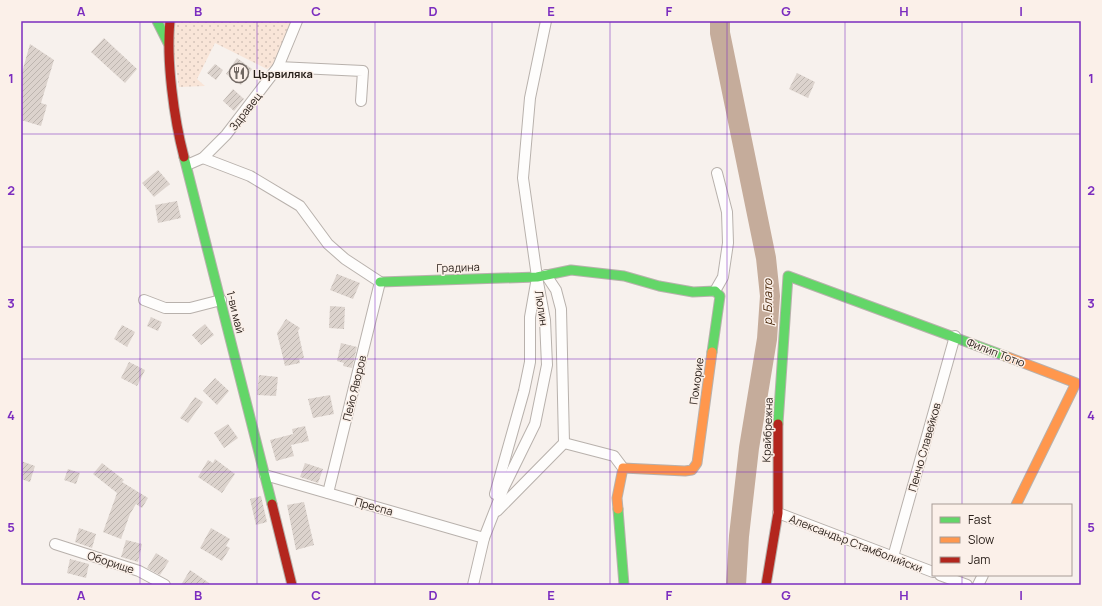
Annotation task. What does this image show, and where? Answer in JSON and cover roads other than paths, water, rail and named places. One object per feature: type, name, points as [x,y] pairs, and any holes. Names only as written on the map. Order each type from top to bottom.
[{"type":"street","name":"1-ви май","points":[[157,21],[168,43]]},
{"type":"street","name":"1-ви май","points":[[170,21],[168,43],[180,137],[292,585]]},
{"type":"street","name":"Здравец","points":[[187,165],[203,158],[226,135],[278,67],[297,21]]},
{"type":"street","name":"Люлин","points":[[473,585],[484,538],[504,487],[535,424],[547,364],[542,276],[523,178],[530,98],[546,21]]},
{"type":"street","points":[[278,67],[363,71],[361,101]]},
{"type":"street","points":[[203,158],[250,176],[300,206],[328,244],[345,259],[380,282]]},
{"type":"street","points":[[542,276],[571,270],[624,276],[658,286],[693,292],[715,291],[724,277],[728,243],[727,212],[717,173]]},
{"type":"street","points":[[495,513],[564,443],[561,309],[556,290],[542,276]]},
{"type":"street","points":[[489,526],[491,509],[524,391],[530,362],[530,317],[542,276]]},
{"type":"street","name":"Градина","points":[[380,282],[542,276]]},
{"type":"street","name":"Филип Тотю","points":[[788,276],[955,336],[1076,383],[1016,504]]},
{"type":"street","name":"Крайбрежна","points":[[766,585],[778,513],[778,423],[788,276]]},
{"type":"street","name":"Пейо Яворов","points":[[328,493],[380,282]]},
{"type":"street","name":"Поморие","points":[[624,468],[685,472],[692,470],[697,463],[720,303],[720,296],[715,291]]},
{"type":"street","points":[[144,300],[165,308],[190,308],[221,300]]},
{"type":"street","name":"Пенчо Славейков","points":[[893,557],[955,336]]},
{"type":"street","points":[[564,443],[614,456],[624,468],[617,498],[624,585]]},
{"type":"street","name":"Преспа","points":[[265,475],[484,538]]},
{"type":"street","name":"Александър Стамболийски","points":[[778,513],[932,572]]},
{"type":"street","name":"Оборище","points":[[54,544],[139,572],[165,585]]},
{"type":"street","points":[[943,576],[966,585]]},
{"type":"street","points":[[978,585],[982,576]]},
{"type":"waterway","name":"р. Блато","points":[[720,21],[720,33],[766,258],[770,296],[767,339],[749,448],[739,536],[736,585]]},
{"type":"place","name":"Цървиляка","points":[[239,73]]}]
